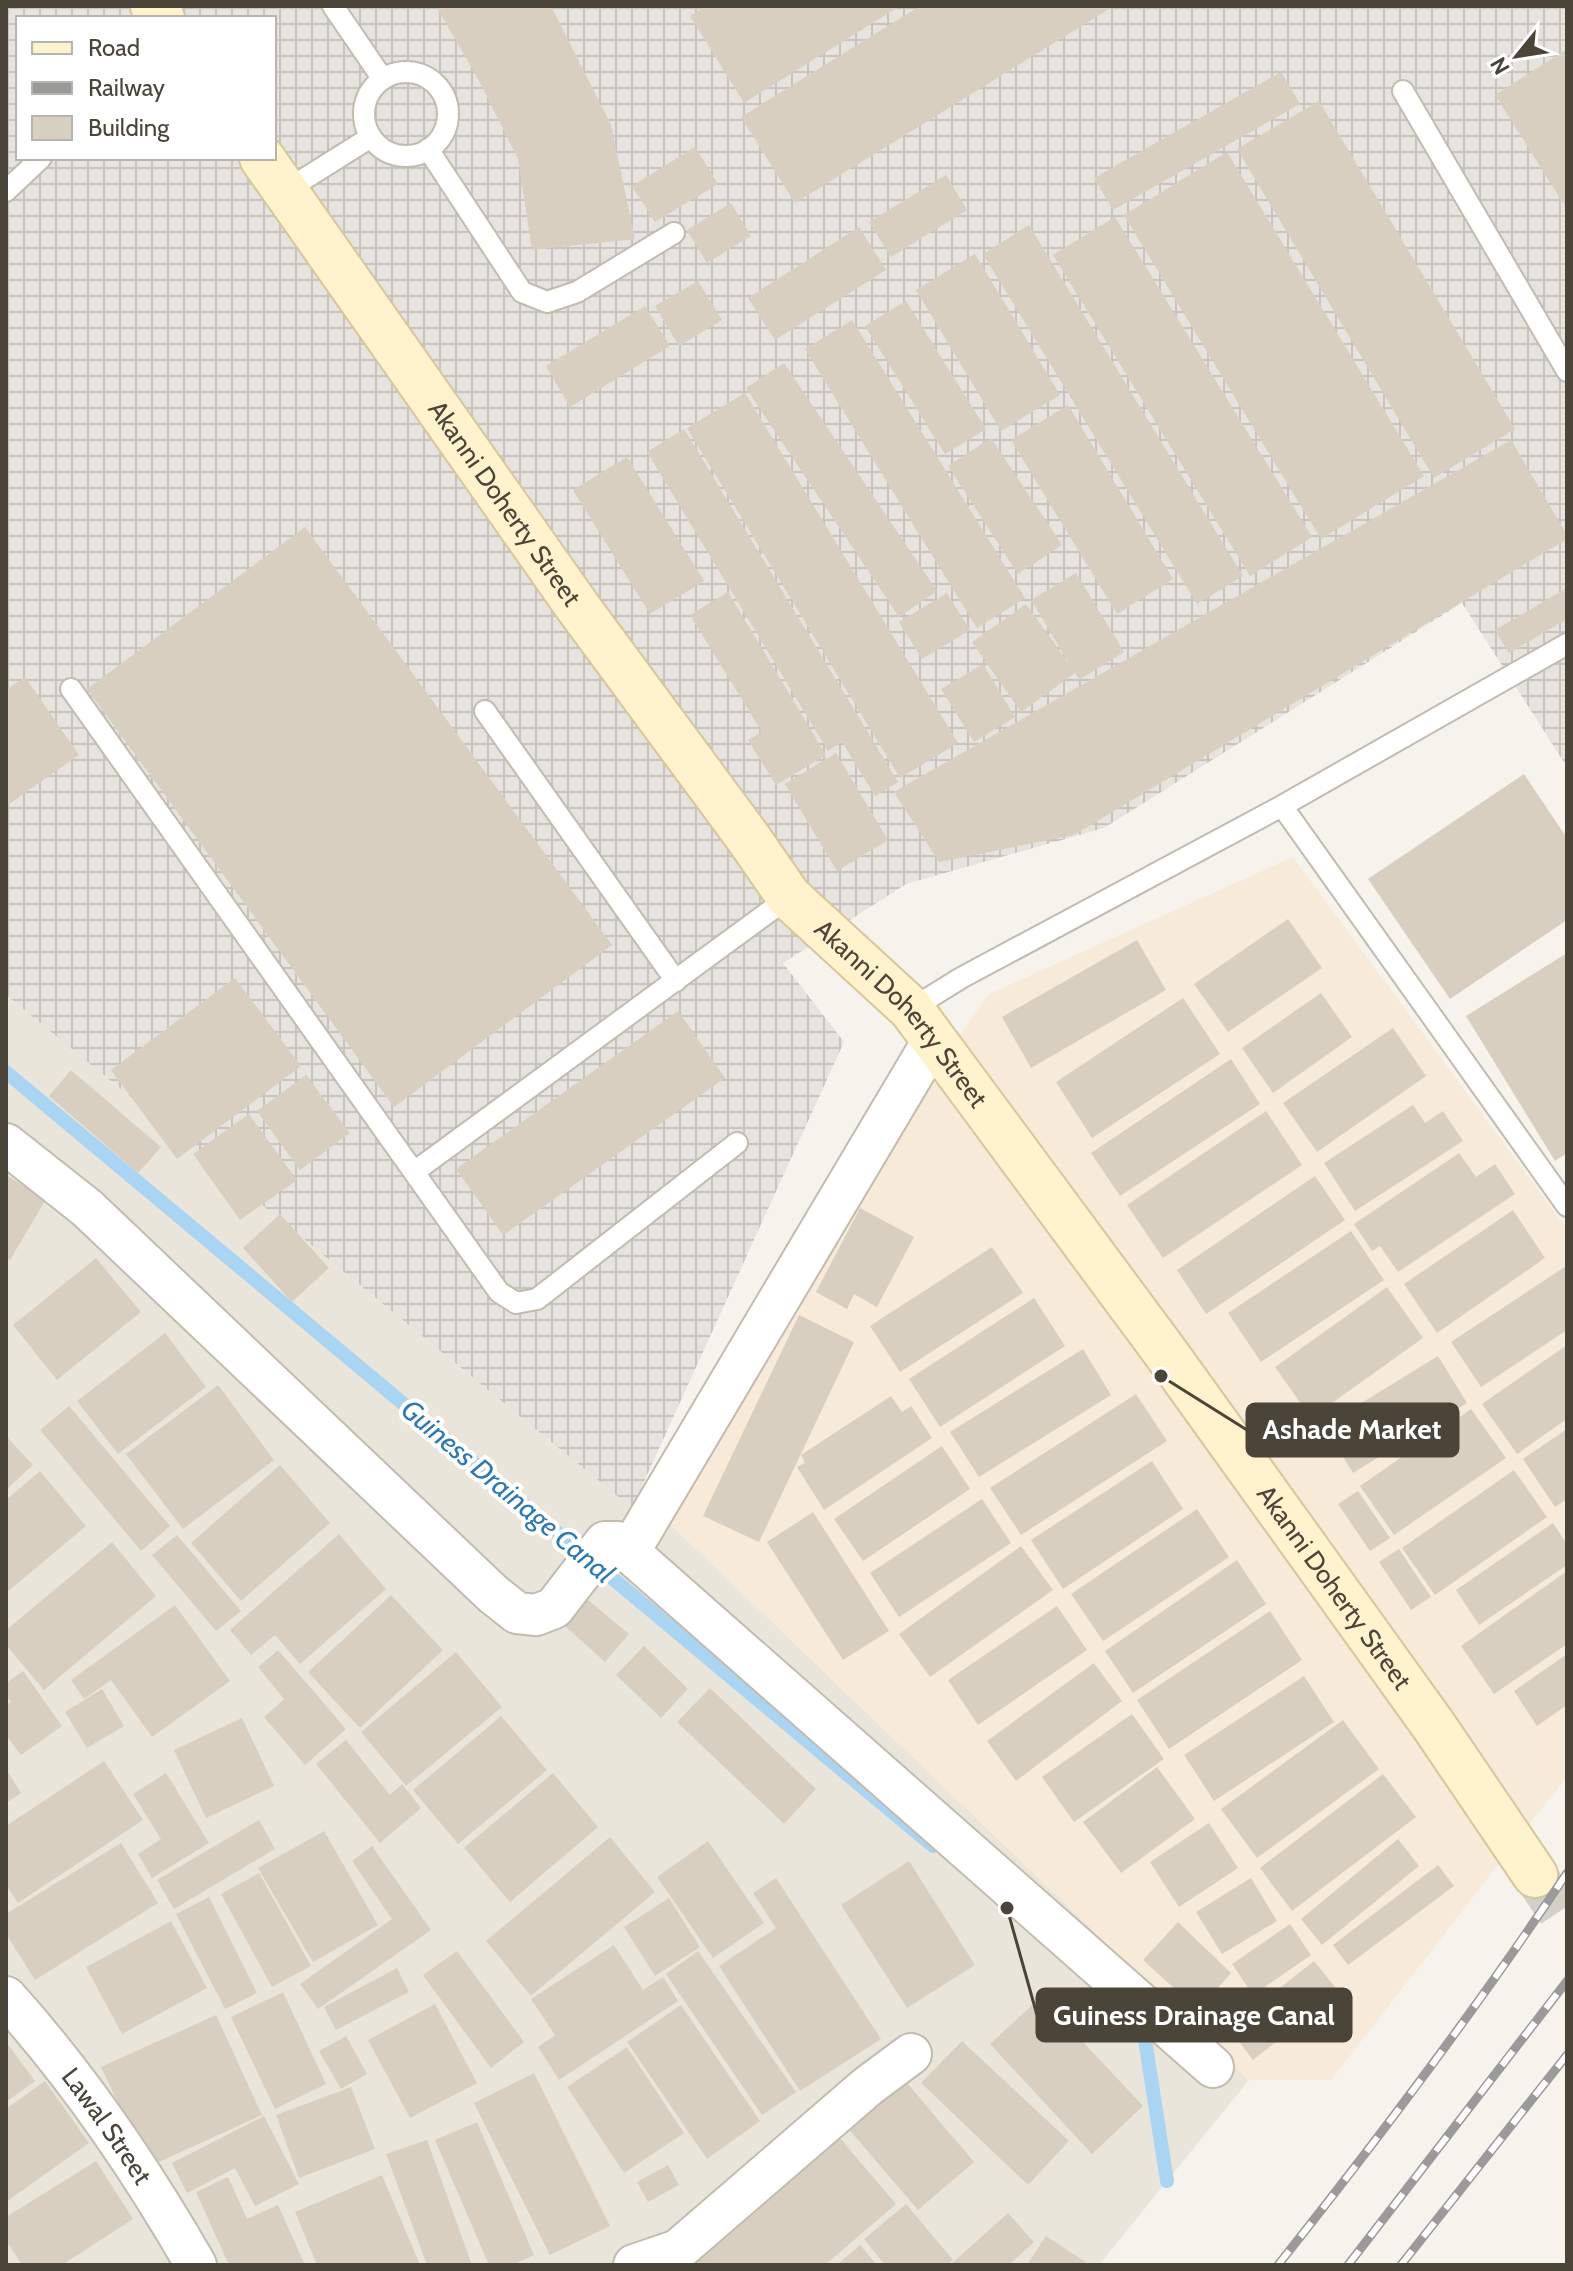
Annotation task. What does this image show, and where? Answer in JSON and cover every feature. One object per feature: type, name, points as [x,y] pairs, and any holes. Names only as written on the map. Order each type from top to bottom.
[{"type":"street","name":"Akanni Doherty Street","points":[[274,174],[577,606],[789,897],[922,1024],[1434,1726],[1535,1875]]},
{"type":"street","points":[[6,1144],[87,1208],[493,1594],[517,1613],[536,1615],[554,1608],[612,1553],[922,1024]]},
{"type":"street","points":[[612,1553],[1213,2067]]},
{"type":"street","name":"Lawal Street","points":[[6,1997],[51,2046],[166,2212],[196,2265]]},
{"type":"street","points":[[634,2265],[684,2257],[868,2086],[911,2054]]},
{"type":"lane","points":[[333,6],[382,78]]},
{"type":"lane","points":[[398,72],[414,72],[430,79],[441,91],[447,106],[447,123],[440,138],[428,149],[414,155],[397,155],[382,148],[371,137],[365,122],[365,105],[371,90],[382,78],[398,72]]},
{"type":"lane","points":[[1403,91],[1567,371]]},
{"type":"lane","points":[[274,174],[371,137]]},
{"type":"lane","points":[[428,149],[522,292],[547,302],[577,292],[674,233]]},
{"type":"lane","points":[[6,191],[39,160]]},
{"type":"lane","points":[[922,1024],[961,978],[1282,806],[1567,644]]},
{"type":"lane","points":[[71,689],[499,1292],[516,1303],[537,1299],[737,1143]]},
{"type":"lane","points":[[485,711],[676,981]]},
{"type":"lane","points":[[1282,806],[1567,1206]]},
{"type":"lane","points":[[414,1172],[789,897]]},
{"type":"shaded area","points":[[6,6],[1567,6],[1567,767],[1462,603],[1104,828],[906,884],[783,963],[844,1042],[632,1508],[6,995]]},
{"type":"shaded area","points":[[1293,857],[1567,1229],[1567,1776],[1331,2080],[1249,2080],[668,1522],[937,1068],[989,994]]},
{"type":"shaded area","points":[[6,995],[632,1508],[668,1522],[1249,2080],[1099,2265],[6,2265]]},
{"type":"building","points":[[436,6],[551,6],[611,125],[635,239],[532,250],[518,159],[478,79]]},
{"type":"building","points":[[706,6],[900,6],[744,103],[690,16]]},
{"type":"building","points":[[920,6],[1114,6],[795,203],[741,117]]},
{"type":"building","points":[[1567,49],[1567,209],[1495,95]]},
{"type":"building","points":[[1281,72],[1300,104],[1113,210],[1094,178]]},
{"type":"building","points":[[1319,101],[1515,429],[1434,478],[1237,149]]},
{"type":"building","points":[[695,147],[718,184],[655,222],[632,186]]},
{"type":"building","points":[[1227,152],[1424,476],[1321,539],[1124,215]]},
{"type":"building","points":[[946,175],[967,210],[891,257],[869,222]]},
{"type":"building","points":[[731,203],[751,236],[707,263],[687,230]]},
{"type":"building","points":[[1115,217],[1312,537],[1250,576],[1053,255]]},
{"type":"building","points":[[1029,225],[1243,576],[1197,604],[983,254]]},
{"type":"building","points":[[859,227],[886,270],[775,340],[748,298]]},
{"type":"building","points":[[975,254],[1060,395],[1001,431],[916,290]]},
{"type":"building","points":[[698,281],[722,320],[679,346],[655,306]]},
{"type":"building","points":[[906,301],[986,429],[945,454],[865,326]]},
{"type":"building","points":[[645,306],[670,346],[570,407],[546,366]]},
{"type":"building","points":[[852,320],[1025,598],[977,628],[805,349]]},
{"type":"building","points":[[784,363],[937,591],[899,617],[746,388]]},
{"type":"building","points":[[745,393],[958,743],[900,778],[687,428]]},
{"type":"building","points":[[1068,405],[1173,579],[1117,614],[1011,440]]},
{"type":"building","points":[[684,429],[898,782],[875,796],[842,742],[828,751],[647,452]]},
{"type":"building","points":[[991,438],[1062,545],[1018,574],[948,466]]},
{"type":"building","points":[[1511,440],[1567,539],[1074,835],[939,862],[894,792]]},
{"type":"building","points":[[627,457],[704,581],[650,614],[573,490]]},
{"type":"building","points":[[305,527],[612,945],[394,1107],[87,689]]},
{"type":"building","points":[[1076,573],[1124,652],[1079,680],[1075,673],[1021,712],[972,642],[1026,604],[1070,665],[1031,600]]},
{"type":"building","points":[[1567,588],[1567,619],[1509,653],[1495,630]]},
{"type":"building","points":[[728,592],[826,755],[776,785],[748,740],[762,732],[690,615]]},
{"type":"building","points":[[947,593],[970,630],[922,659],[899,622]]},
{"type":"building","points":[[983,664],[1015,717],[974,742],[941,689]]},
{"type":"building","points":[[25,677],[79,755],[6,806],[6,690]]},
{"type":"building","points":[[836,753],[888,840],[837,871],[785,784]]},
{"type":"building","points":[[1524,774],[1567,838],[1567,920],[1450,999],[1368,879]]},
{"type":"building","points":[[1288,919],[1322,968],[1228,1032],[1194,984]]},
{"type":"building","points":[[1137,940],[1166,990],[1031,1068],[1002,1017]]},
{"type":"building","points":[[1567,953],[1567,1153],[1555,1161],[1466,1016]]},
{"type":"building","points":[[235,978],[301,1066],[177,1159],[111,1070]]},
{"type":"building","points":[[1321,993],[1352,1037],[1273,1093],[1242,1048]]},
{"type":"building","points":[[1183,998],[1220,1054],[1092,1138],[1056,1082]]},
{"type":"building","points":[[678,1011],[725,1078],[503,1235],[456,1169]]},
{"type":"building","points":[[1393,1028],[1426,1076],[1317,1152],[1283,1103]]},
{"type":"building","points":[[1231,1059],[1260,1104],[1120,1196],[1091,1153]]},
{"type":"building","points":[[71,1070],[161,1147],[138,1173],[49,1096]]},
{"type":"building","points":[[306,1075],[350,1133],[300,1170],[257,1111]]},
{"type":"building","points":[[1413,1105],[1425,1123],[1443,1111],[1463,1141],[1355,1211],[1324,1163]]},
{"type":"building","points":[[1266,1111],[1302,1165],[1163,1258],[1127,1205]]},
{"type":"building","points":[[249,1114],[297,1180],[240,1220],[193,1154]]},
{"type":"building","points":[[1459,1153],[1476,1177],[1495,1164],[1515,1194],[1398,1272],[1380,1246],[1372,1251],[1354,1224]]},
{"type":"building","points":[[6,1175],[46,1199],[10,1260],[6,1257]]},
{"type":"building","points":[[1315,1176],[1345,1220],[1206,1314],[1177,1270]]},
{"type":"building","points":[[860,1208],[914,1237],[877,1307],[854,1294],[847,1309],[816,1292]]},
{"type":"building","points":[[1513,1210],[1545,1258],[1437,1333],[1404,1284]]},
{"type":"building","points":[[280,1214],[329,1268],[292,1302],[243,1248]]},
{"type":"building","points":[[1351,1231],[1384,1280],[1261,1362],[1228,1313]]},
{"type":"building","points":[[992,1247],[1023,1293],[900,1372],[870,1326]]},
{"type":"building","points":[[96,1258],[141,1312],[57,1380],[13,1325]]},
{"type":"building","points":[[1566,1266],[1567,1330],[1481,1387],[1451,1342]]},
{"type":"building","points":[[1387,1287],[1423,1338],[1311,1418],[1275,1367]]},
{"type":"building","points":[[1034,1298],[1065,1346],[940,1427],[909,1379]]},
{"type":"building","points":[[799,1315],[854,1342],[759,1542],[703,1516]]},
{"type":"building","points":[[165,1333],[206,1387],[118,1454],[77,1401]]},
{"type":"building","points":[[1567,1345],[1567,1419],[1517,1454],[1482,1404]]},
{"type":"building","points":[[1083,1349],[1111,1395],[979,1477],[950,1432]]},
{"type":"building","points":[[1438,1356],[1467,1403],[1353,1473],[1324,1426]]},
{"type":"building","points":[[218,1385],[274,1460],[183,1529],[126,1454]]},
{"type":"building","points":[[1136,1394],[1167,1441],[1021,1535],[990,1488]]},
{"type":"building","points":[[891,1396],[902,1412],[911,1406],[932,1438],[824,1510],[797,1467],[805,1463],[801,1455]]},
{"type":"building","points":[[69,1406],[170,1526],[141,1551],[40,1430]]},
{"type":"building","points":[[1471,1409],[1506,1458],[1394,1535],[1360,1486]]},
{"type":"building","points":[[1567,1429],[1567,1499],[1555,1507],[1523,1459]]},
{"type":"building","points":[[6,1436],[33,1465],[6,1490]]},
{"type":"building","points":[[942,1446],[970,1489],[863,1561],[834,1519]]},
{"type":"building","points":[[1152,1461],[1183,1509],[1063,1589],[1031,1540]]},
{"type":"building","points":[[280,1465],[330,1523],[241,1601],[191,1543]]},
{"type":"building","points":[[1514,1470],[1547,1517],[1435,1595],[1402,1548]]},
{"type":"building","points":[[40,1471],[86,1526],[6,1593],[6,1500]]},
{"type":"building","points":[[1358,1491],[1390,1538],[1370,1551],[1338,1504]]},
{"type":"building","points":[[982,1499],[1011,1543],[899,1617],[870,1573]]},
{"type":"building","points":[[1197,1509],[1229,1557],[1103,1641],[1071,1594]]},
{"type":"building","points":[[813,1512],[889,1631],[843,1660],[767,1542]]},
{"type":"building","points":[[1553,1523],[1567,1544],[1567,1565],[1479,1625],[1456,1590]]},
{"type":"building","points":[[339,1534],[386,1589],[300,1664],[275,1635],[251,1655],[230,1630]]},
{"type":"building","points":[[177,1535],[241,1611],[216,1631],[152,1555]]},
{"type":"building","points":[[112,1542],[156,1596],[44,1690],[6,1645],[6,1630]]},
{"type":"building","points":[[1021,1546],[1053,1590],[930,1677],[899,1634]]},
{"type":"building","points":[[1399,1549],[1431,1597],[1411,1610],[1379,1562]]},
{"type":"building","points":[[1237,1560],[1266,1604],[1133,1693],[1105,1651]]},
{"type":"building","points":[[1567,1571],[1567,1644],[1494,1694],[1461,1646]]},
{"type":"building","points":[[391,1595],[443,1650],[360,1728],[308,1672]]},
{"type":"building","points":[[588,1600],[629,1634],[605,1662],[565,1626]]},
{"type":"building","points":[[175,1605],[230,1681],[152,1737],[111,1680],[84,1699],[71,1680]]},
{"type":"building","points":[[1057,1606],[1087,1650],[978,1725],[948,1680]]},
{"type":"building","points":[[1270,1611],[1302,1660],[1169,1749],[1137,1700]]},
{"type":"building","points":[[644,1646],[688,1689],[661,1718],[616,1675]]},
{"type":"building","points":[[278,1650],[346,1729],[305,1765],[264,1717],[284,1699],[258,1667]]},
{"type":"building","points":[[456,1652],[502,1707],[406,1786],[361,1732]]},
{"type":"building","points":[[1567,1654],[1567,1705],[1537,1726],[1514,1691]]},
{"type":"building","points":[[1094,1663],[1122,1701],[1016,1781],[987,1741]]},
{"type":"building","points":[[23,1671],[62,1726],[21,1755],[6,1735],[6,1705],[11,1702],[6,1695],[6,1683]]},
{"type":"building","points":[[1304,1676],[1334,1722],[1214,1801],[1184,1755]]},
{"type":"building","points":[[710,1688],[816,1789],[784,1824],[677,1722]]},
{"type":"building","points":[[102,1689],[124,1726],[87,1748],[65,1712]]},
{"type":"building","points":[[1132,1714],[1164,1759],[1074,1822],[1042,1777]]},
{"type":"building","points":[[501,1716],[547,1770],[458,1844],[413,1790]]},
{"type":"building","points":[[242,1718],[274,1786],[206,1818],[174,1750]]},
{"type":"building","points":[[1343,1720],[1379,1769],[1257,1858],[1221,1809]]},
{"type":"building","points":[[346,1740],[390,1795],[402,1784],[421,1808],[380,1843],[316,1764]]},
{"type":"building","points":[[104,1761],[143,1820],[18,1903],[6,1885],[6,1826]]},
{"type":"building","points":[[1157,1767],[1195,1819],[1121,1873],[1083,1822]]},
{"type":"building","points":[[6,1769],[21,1793],[6,1803]]},
{"type":"building","points":[[166,1773],[209,1843],[152,1878],[138,1854],[161,1839],[133,1794]]},
{"type":"building","points":[[553,1773],[598,1827],[510,1902],[464,1848]]},
{"type":"building","points":[[1383,1774],[1416,1817],[1292,1911],[1260,1868]]},
{"type":"building","points":[[259,1820],[275,1849],[174,1909],[157,1880]]},
{"type":"building","points":[[1209,1823],[1238,1868],[1179,1907],[1150,1862]]},
{"type":"building","points":[[324,1831],[378,1925],[313,1962],[258,1868]]},
{"type":"building","points":[[610,1837],[655,1892],[531,1996],[486,1941]]},
{"type":"building","points":[[1398,1839],[1419,1866],[1322,1945],[1301,1919]]},
{"type":"building","points":[[708,1841],[764,1923],[713,1958],[657,1877]]},
{"type":"building","points":[[121,1843],[158,1903],[35,1980],[6,1934],[6,1914]]},
{"type":"building","points":[[372,1846],[431,1930],[318,2009],[300,1984],[392,1919],[352,1861]]},
{"type":"building","points":[[909,1861],[975,1965],[907,2008],[841,1905]]},
{"type":"building","points":[[1438,1865],[1454,1886],[1348,1965],[1333,1945]]},
{"type":"building","points":[[259,1873],[311,1966],[272,1987],[221,1894]]},
{"type":"building","points":[[776,1878],[881,2039],[800,2091],[719,1966],[776,1928],[753,1893]]},
{"type":"building","points":[[1251,1878],[1277,1921],[1222,1954],[1196,1912]]},
{"type":"building","points":[[209,1897],[257,1993],[225,2009],[176,1914]]},
{"type":"building","points":[[669,1898],[700,1947],[655,1976],[624,1927]]},
{"type":"building","points":[[171,1921],[207,1988],[122,2034],[86,1967]]},
{"type":"building","points":[[1178,1922],[1231,1973],[1198,2010],[1143,1960]]},
{"type":"building","points":[[1290,1924],[1311,1955],[1253,1995],[1232,1964]]},
{"type":"building","points":[[614,1945],[643,1990],[663,1977],[678,2001],[559,2080],[538,2047],[555,2035],[531,1999]]},
{"type":"building","points":[[457,1951],[524,2042],[491,2068],[423,1975]]},
{"type":"building","points":[[698,1951],[796,2092],[762,2115],[666,1974]]},
{"type":"building","points":[[1314,1961],[1339,1992],[1253,2060],[1229,2028]]},
{"type":"building","points":[[397,1968],[409,1992],[336,2030],[324,2007]]},
{"type":"building","points":[[283,1992],[326,2084],[275,2109],[231,2017]]},
{"type":"building","points":[[1041,1997],[1143,2106],[1092,2154],[990,2044]]},
{"type":"building","points":[[435,2004],[477,2083],[410,2118],[368,2040]]},
{"type":"building","points":[[681,2005],[760,2121],[707,2159],[627,2042]]},
{"type":"building","points":[[216,2015],[262,2115],[148,2167],[101,2067]]},
{"type":"building","points":[[346,2036],[367,2074],[341,2089],[319,2051]]},
{"type":"building","points":[[962,2041],[1069,2141],[1028,2185],[921,2083]]},
{"type":"building","points":[[6,2042],[35,2081],[6,2102]]},
{"type":"building","points":[[627,2047],[684,2133],[624,2173],[567,2087]]},
{"type":"building","points":[[897,2071],[974,2162],[918,2210],[840,2119]]},
{"type":"building","points":[[534,2073],[610,2226],[550,2255],[474,2103]]},
{"type":"building","points":[[45,2081],[89,2143],[6,2202],[6,2109]]},
{"type":"building","points":[[351,2087],[375,2149],[299,2178],[276,2115]]},
{"type":"building","points":[[264,2116],[299,2184],[255,2206],[235,2168],[187,2193],[172,2163]]},
{"type":"building","points":[[477,2122],[534,2255],[512,2265],[489,2265],[435,2140]]},
{"type":"building","points":[[833,2130],[896,2204],[825,2265],[701,2265],[690,2252]]},
{"type":"building","points":[[427,2140],[472,2265],[427,2265],[386,2154]]},
{"type":"building","points":[[96,2161],[133,2219],[62,2265],[22,2265],[6,2240],[6,2217]]},
{"type":"building","points":[[668,2165],[679,2185],[648,2202],[637,2182]]},
{"type":"building","points":[[382,2175],[420,2265],[317,2265],[295,2212]]},
{"type":"building","points":[[228,2177],[247,2219],[278,2205],[305,2265],[229,2265],[196,2192]]},
{"type":"building","points":[[906,2204],[953,2260],[947,2265],[885,2265],[864,2239]]},
{"type":"building","points":[[1008,2213],[1034,2242],[1009,2265],[950,2265]]},
{"type":"building","points":[[1046,2236],[1090,2265],[1027,2265]]},
{"type":"building","points":[[860,2245],[877,2265],[837,2265]]},
{"type":"waterway","name":"Guiness Drainage Canal","points":[[6,1072],[933,1846]]},
{"type":"waterway","name":"Guiness Drainage Canal","points":[[1141,2014],[1167,2181]]},
{"type":"tunnel","points":[[1535,1875],[1567,1923]]},
{"type":"railway","points":[[1278,2265],[1427,2072],[1567,1873]]},
{"type":"railway","points":[[1348,2265],[1567,1981]]},
{"type":"railway","points":[[1401,2265],[1567,2055]]},
{"type":"place","name":"Ashade Market","points":[[1161,1376]]},
{"type":"place","name":"Guiness Drainage Canal","points":[[1007,1908]]}]
